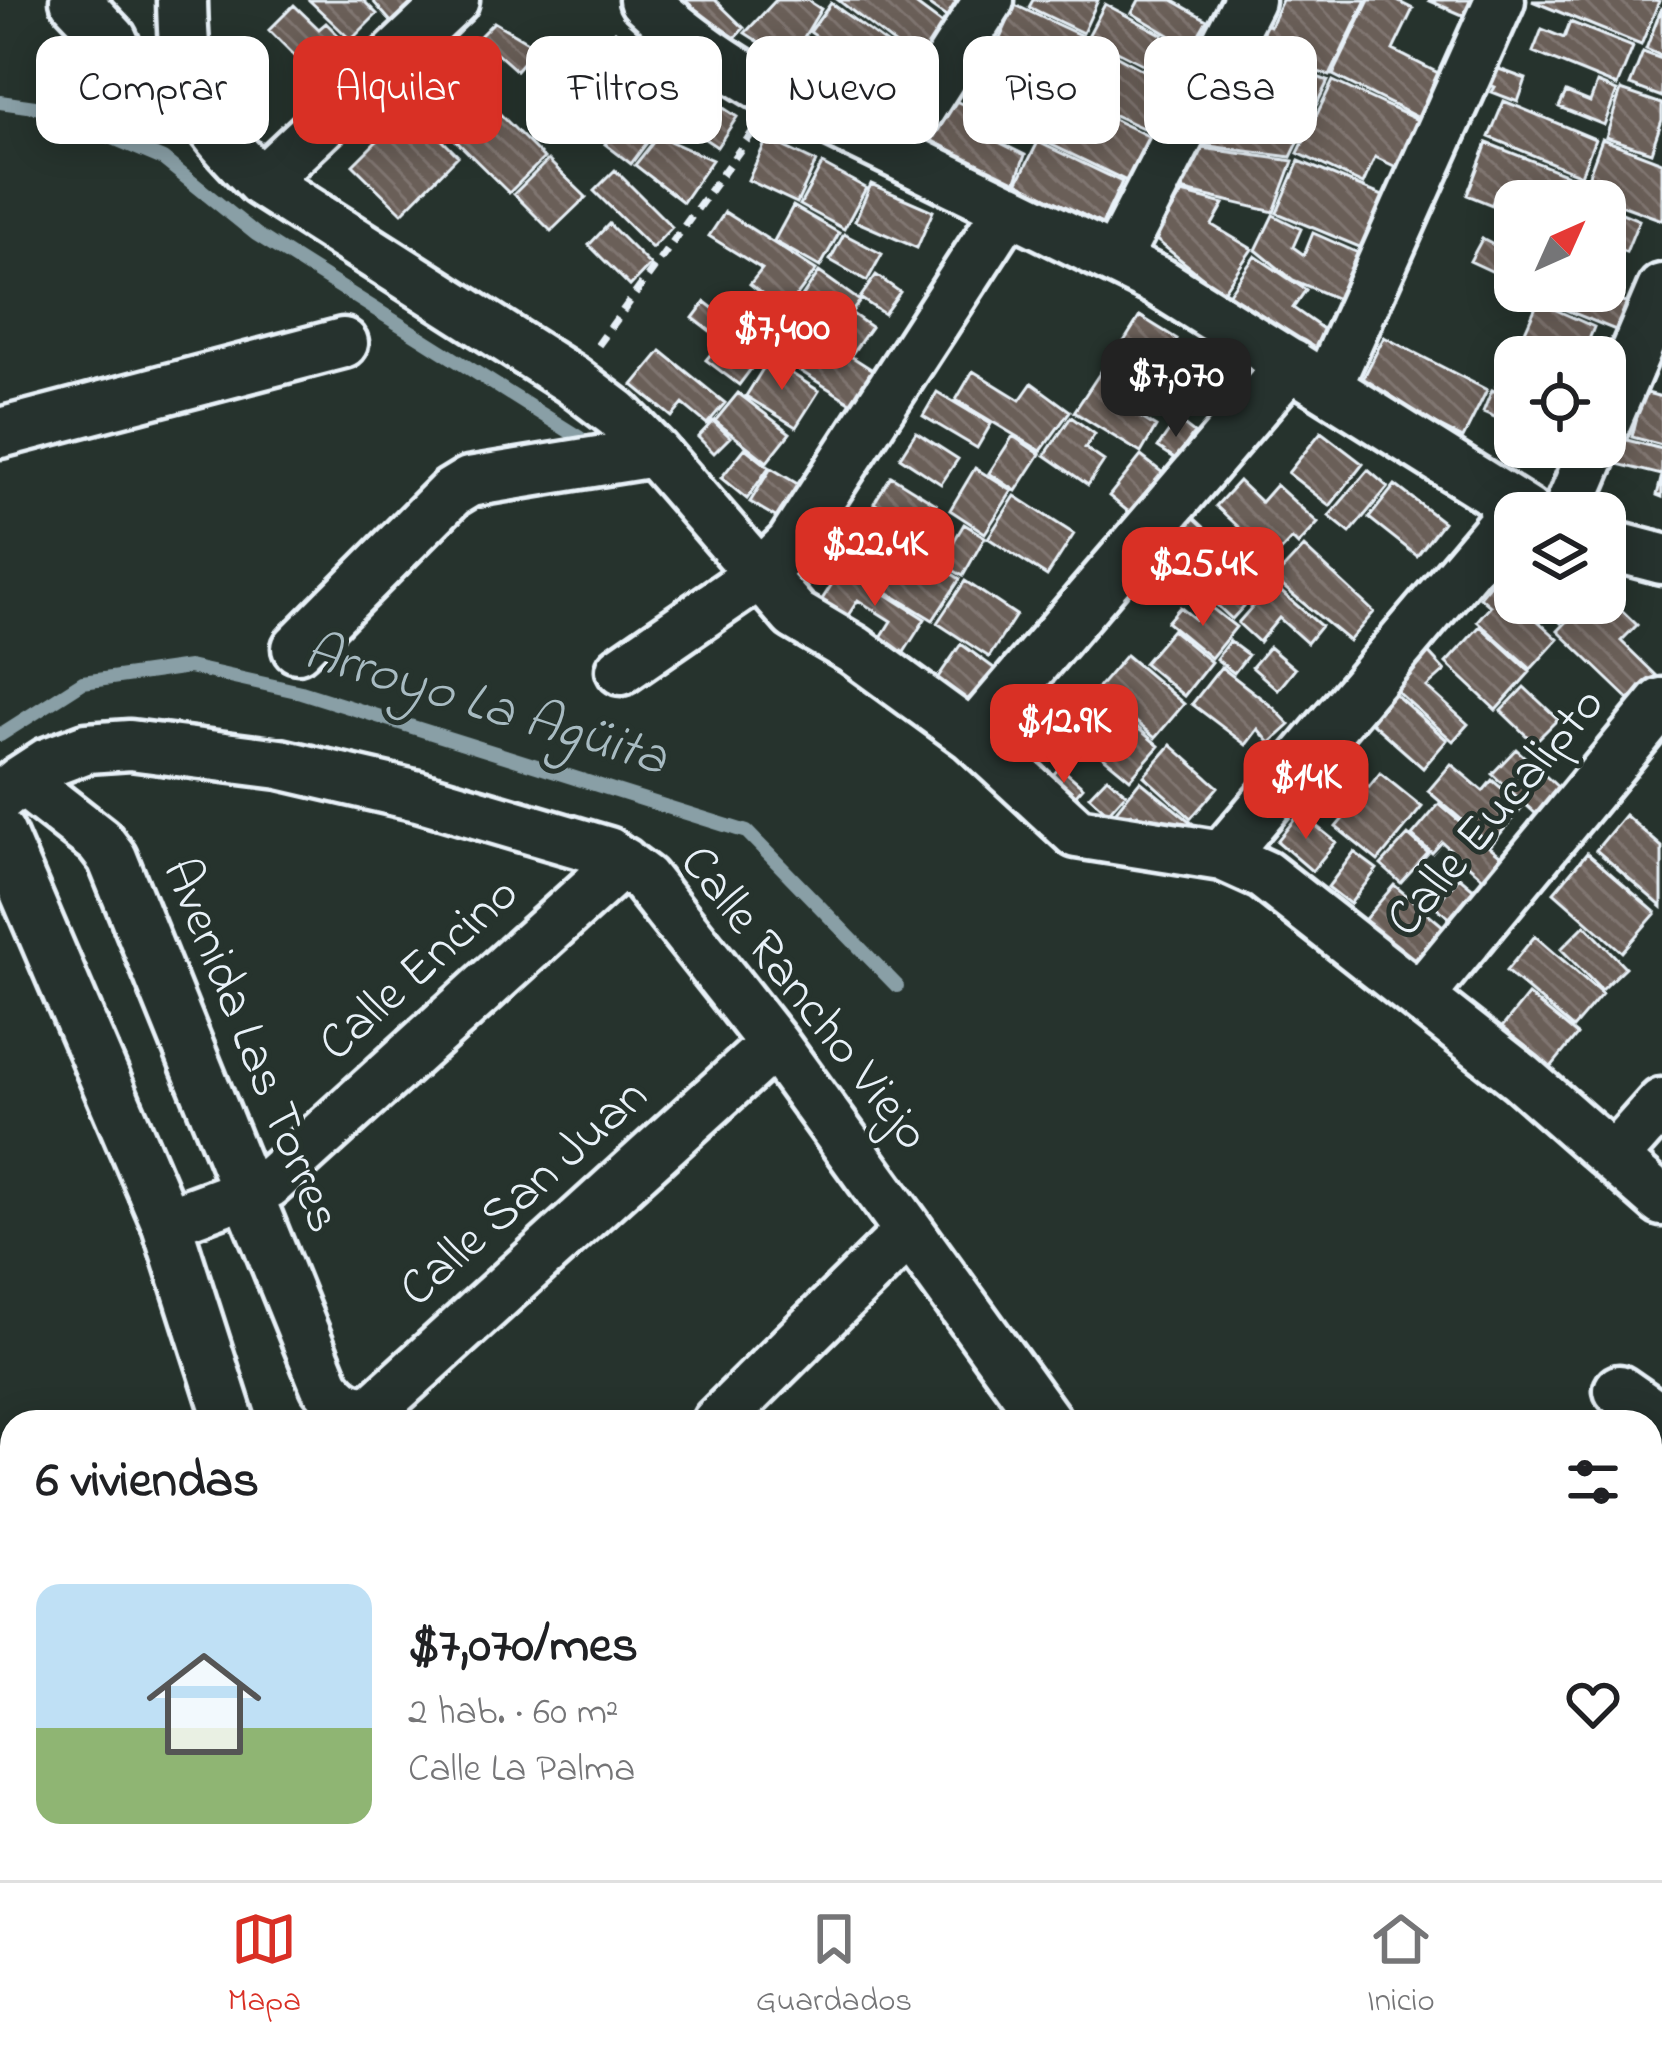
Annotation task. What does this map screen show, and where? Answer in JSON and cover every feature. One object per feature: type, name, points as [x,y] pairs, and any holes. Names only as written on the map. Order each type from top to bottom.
[{"type":"street","points":[[75,0],[109,36]]},
{"type":"street","points":[[182,0],[186,79],[221,142],[261,182],[572,380],[617,414],[795,615],[854,650],[972,736],[1077,832],[1222,856],[1264,875],[1420,996],[1662,1201]]},
{"type":"street","points":[[261,182],[454,0]]},
{"type":"street","points":[[644,0],[671,26],[746,77]]},
{"type":"street","points":[[893,151],[988,0]]},
{"type":"street","points":[[1116,259],[1250,0]]},
{"type":"street","points":[[972,736],[1309,376],[1500,0]]},
{"type":"street","points":[[878,144],[1116,259],[1494,492]]},
{"type":"street","points":[[621,670],[759,575],[790,544],[1010,208]]},
{"type":"street","points":[[1626,374],[1662,289]]},
{"type":"street","points":[[0,434],[343,343]]},
{"type":"street","points":[[297,648],[451,493],[469,482],[654,452]]},
{"type":"street","points":[[1222,856],[1494,542]]},
{"type":"street","points":[[1626,550],[1662,559]]},
{"type":"street","name":"Calle Eucalipto","points":[[1420,996],[1662,703]]},
{"type":"street","name":"Calle Rancho Viejo","points":[[11,788],[46,763],[87,748],[130,745],[259,761],[439,802],[586,844],[622,862],[644,879],[774,1044],[1038,1410]]},
{"type":"street","name":"Avenida Las Torres","points":[[11,788],[99,841],[112,858],[325,1385],[346,1406]]},
{"type":"street","points":[[0,833],[19,927],[166,1222],[226,1410]]},
{"type":"street","name":"Calle Encino","points":[[166,1222],[248,1192],[286,1169],[622,862]]},
{"type":"street","name":"Calle San Juan","points":[[366,1410],[774,1044]]},
{"type":"street","points":[[1614,1156],[1662,1103]]},
{"type":"street","points":[[729,1410],[909,1232]]},
{"type":"street","points":[[1619,1390],[1648,1410]]},
{"type":"street","name":"Calle San Juan","points":[[346,1406],[357,1410]]},
{"type":"path","points":[[572,380],[746,141]]},
{"type":"building","points":[[309,0],[363,0],[377,14],[355,36],[347,36]]},
{"type":"building","points":[[372,0],[430,0],[400,32]]},
{"type":"building","points":[[673,0],[715,0],[744,28],[724,49],[722,36],[710,36]]},
{"type":"building","points":[[776,0],[807,0],[821,9],[805,36],[745,33]]},
{"type":"building","points":[[838,0],[910,0],[945,26],[938,36],[884,36]]},
{"type":"building","points":[[922,0],[963,0],[949,19]]},
{"type":"building","points":[[1033,0],[1098,0],[1083,33],[1029,7]]},
{"type":"building","points":[[1139,0],[1172,0],[1207,20],[1198,36],[1171,36],[1132,13]]},
{"type":"building","points":[[1282,0],[1366,0],[1330,76],[1317,72],[1317,36],[1253,36],[1258,22],[1270,26]]},
{"type":"building","points":[[1369,0],[1395,0],[1413,9],[1393,50],[1446,77],[1425,121],[1333,75]]},
{"type":"building","points":[[1428,0],[1482,0],[1474,20]]},
{"type":"building","points":[[1532,1],[1659,1],[1641,45]]},
{"type":"building","points":[[831,3],[876,36],[816,36],[810,32]]},
{"type":"building","points":[[1105,4],[1163,35],[1144,36],[1144,64],[1120,52],[1120,36],[1088,36]]},
{"type":"building","points":[[294,5],[319,29],[326,23],[339,36],[293,36],[293,54],[269,30]]},
{"type":"building","points":[[1015,5],[1082,36],[1001,36]]},
{"type":"building","points":[[1662,7],[1662,56],[1646,49]]},
{"type":"building","points":[[494,22],[526,41],[526,58],[516,70],[502,58],[502,36],[480,36]]},
{"type":"building","points":[[1570,22],[1633,47],[1617,86],[1533,52],[1542,29],[1564,38]]},
{"type":"building","points":[[1643,52],[1662,59],[1662,97],[1630,85]]},
{"type":"building","points":[[1120,57],[1144,71],[1143,128],[1120,118]]},
{"type":"building","points":[[1488,65],[1526,79],[1518,102],[1492,92],[1495,87],[1482,82]]},
{"type":"building","points":[[1317,77],[1328,81],[1317,104]]},
{"type":"building","points":[[1333,81],[1426,124],[1405,171],[1375,157],[1363,184],[1298,153],[1302,144],[1317,144],[1317,114]]},
{"type":"building","points":[[1597,83],[1617,91],[1604,125],[1559,107],[1566,92],[1590,102]]},
{"type":"building","points":[[1621,90],[1662,104],[1651,152],[1606,137]]},
{"type":"building","points":[[951,99],[963,104],[963,144],[1003,144],[1025,155],[1015,183],[928,149],[930,144],[939,144],[939,125]]},
{"type":"building","points":[[1504,101],[1595,139],[1581,175],[1489,137]]},
{"type":"building","points":[[722,107],[737,117],[722,140]]},
{"type":"building","points":[[502,116],[544,158],[509,193],[459,144],[502,144]]},
{"type":"building","points":[[1120,123],[1144,134],[1147,144],[1129,182],[1050,144],[1120,144]]},
{"type":"building","points":[[1602,139],[1662,162],[1662,220],[1626,207],[1626,180],[1587,180]]},
{"type":"building","points":[[1487,143],[1568,175],[1566,180],[1494,180],[1492,205],[1467,195]]},
{"type":"building","points":[[374,144],[446,144],[458,156],[402,213],[353,165]]},
{"type":"building","points":[[605,144],[646,144],[631,164]]},
{"type":"building","points":[[652,144],[676,144],[712,160],[683,202],[635,165]]},
{"type":"building","points":[[765,144],[778,144],[816,162],[797,203],[748,180]]},
{"type":"building","points":[[1037,144],[1122,182],[1102,224],[1017,183]]},
{"type":"building","points":[[1203,144],[1297,144],[1291,157]]},
{"type":"building","points":[[1202,148],[1293,161],[1274,212],[1181,190]]},
{"type":"building","points":[[548,160],[586,197],[551,231],[514,194]]},
{"type":"building","points":[[1299,161],[1395,201],[1374,253],[1277,213]]},
{"type":"building","points":[[822,164],[866,188],[844,229],[800,205]]},
{"type":"building","points":[[615,170],[672,227],[652,248],[594,191]]},
{"type":"building","points":[[871,184],[933,211],[917,248],[855,221]]},
{"type":"building","points":[[1182,193],[1224,204],[1212,225],[1252,249],[1222,293],[1155,239]]},
{"type":"building","points":[[793,206],[839,233],[820,267],[774,241]]},
{"type":"building","points":[[725,212],[816,270],[785,312],[750,284],[762,269],[709,236]]},
{"type":"building","points":[[1273,215],[1301,229],[1293,247],[1304,255],[1313,233],[1367,257],[1347,303],[1293,280],[1256,250]]},
{"type":"building","points":[[1626,215],[1639,220],[1626,252]]},
{"type":"building","points":[[609,224],[650,265],[630,286],[589,245]]},
{"type":"building","points":[[844,234],[882,254],[867,281],[830,260]]},
{"type":"building","points":[[1482,239],[1494,245],[1494,272],[1470,261]]},
{"type":"building","points":[[1255,256],[1306,290],[1293,308],[1333,336],[1318,358],[1227,296]]},
{"type":"building","points":[[819,272],[860,301],[851,313],[871,327],[851,355],[791,313]]},
{"type":"building","points":[[876,275],[900,292],[884,314],[860,298]]},
{"type":"building","points":[[705,302],[766,349],[739,385],[706,360],[722,340],[693,318]]},
{"type":"building","points":[[1626,303],[1639,308],[1628,335],[1571,312],[1626,312]]},
{"type":"building","points":[[1534,312],[1560,312],[1594,327],[1590,336],[1523,336]]},
{"type":"building","points":[[1140,316],[1177,339],[1151,382],[1113,359]]},
{"type":"building","points":[[791,318],[882,376],[861,409],[770,352]]},
{"type":"building","points":[[1384,337],[1487,390],[1463,438],[1360,385]]},
{"type":"building","points":[[661,351],[725,403],[707,424],[683,404],[672,417],[633,385]]},
{"type":"building","points":[[769,359],[819,391],[796,427],[746,396]]},
{"type":"building","points":[[1104,367],[1139,394],[1127,409],[1156,427],[1141,453],[1074,412]]},
{"type":"building","points":[[973,371],[1020,400],[1032,383],[1070,411],[1041,451],[956,400]]},
{"type":"building","points":[[1492,390],[1494,391],[1494,417],[1483,412]]},
{"type":"building","points":[[937,392],[991,424],[977,448],[923,416]]},
{"type":"building","points":[[1643,392],[1662,397],[1662,445],[1632,437]]},
{"type":"building","points":[[738,393],[790,433],[767,462],[715,421]]},
{"type":"building","points":[[1071,417],[1095,434],[1085,448],[1104,461],[1088,485],[1045,455]]},
{"type":"building","points":[[1177,420],[1194,433],[1176,459],[1158,447]]},
{"type":"building","points":[[713,421],[730,437],[714,453],[698,437]]},
{"type":"building","points":[[916,432],[958,459],[941,484],[900,457]]},
{"type":"building","points":[[1321,432],[1363,464],[1330,506],[1288,473]]},
{"type":"building","points":[[1013,436],[1040,454],[1016,491],[989,473]]},
{"type":"building","points":[[1626,440],[1662,449],[1662,475],[1626,466]]},
{"type":"building","points":[[745,448],[769,467],[747,499],[721,478]]},
{"type":"building","points":[[1141,456],[1168,477],[1136,518],[1109,496]]},
{"type":"building","points":[[771,468],[816,495],[796,529],[750,502]]},
{"type":"building","points":[[975,468],[1012,491],[985,533],[950,510]]},
{"type":"building","points":[[1368,470],[1388,487],[1350,533],[1329,516]]},
{"type":"building","points":[[891,476],[936,504],[920,531],[874,503]]},
{"type":"building","points":[[1239,481],[1261,502],[1276,485],[1318,523],[1298,545],[1292,539],[1273,559],[1216,506]]},
{"type":"building","points":[[1395,485],[1443,522],[1417,556],[1369,518]]},
{"type":"building","points":[[1015,496],[1074,534],[1047,576],[988,538]]},
{"type":"building","points":[[1193,517],[1265,583],[1232,619],[1190,580],[1203,564],[1174,538]]},
{"type":"building","points":[[964,524],[985,537],[963,576],[941,563]]},
{"type":"building","points":[[908,546],[960,579],[933,620],[882,589]]},
{"type":"building","points":[[1304,547],[1374,612],[1349,641],[1274,579]]},
{"type":"building","points":[[843,567],[925,619],[901,657],[878,642],[891,621],[858,600],[847,617],[821,601]]},
{"type":"building","points":[[965,581],[1016,615],[989,657],[937,623]]},
{"type":"building","points":[[1493,581],[1494,624],[1541,624],[1558,639],[1531,669],[1477,621],[1490,606],[1480,597]]},
{"type":"building","points":[[1272,584],[1321,626],[1307,643],[1279,618],[1259,642],[1238,623]]},
{"type":"building","points":[[1208,605],[1236,627],[1211,658],[1167,622],[1180,607],[1196,620]]},
{"type":"building","points":[[1626,614],[1637,625],[1621,641],[1659,678],[1634,704],[1558,631],[1565,624],[1626,624]]},
{"type":"building","points":[[1480,626],[1530,672],[1496,710],[1446,663]]},
{"type":"building","points":[[1172,630],[1211,662],[1184,696],[1144,663]]},
{"type":"building","points":[[1229,641],[1248,655],[1234,673],[1216,659]]},
{"type":"building","points":[[961,644],[1005,676],[976,717],[932,686]]},
{"type":"building","points":[[1269,647],[1295,669],[1278,690],[1252,667]]},
{"type":"building","points":[[1425,649],[1445,671],[1427,687],[1468,724],[1453,741],[1390,685]]},
{"type":"building","points":[[1126,655],[1184,704],[1155,738],[1097,689]]},
{"type":"building","points":[[1221,667],[1290,725],[1270,743],[1258,729],[1246,745],[1192,704]]},
{"type":"building","points":[[1524,687],[1558,719],[1534,743],[1501,711]]},
{"type":"building","points":[[1388,688],[1447,740],[1423,768],[1364,716]]},
{"type":"building","points":[[1113,707],[1159,746],[1130,779],[1083,740]]},
{"type":"building","points":[[1171,745],[1218,787],[1191,818],[1144,776]]},
{"type":"building","points":[[1516,749],[1561,790],[1537,815],[1492,774]]},
{"type":"building","points":[[1451,764],[1483,791],[1492,780],[1523,806],[1491,845],[1428,791]]},
{"type":"building","points":[[1344,766],[1369,787],[1380,773],[1422,807],[1378,861],[1336,827],[1351,809],[1326,789]]},
{"type":"building","points":[[1060,767],[1083,787],[1067,805],[1044,785]]},
{"type":"building","points":[[1107,777],[1126,793],[1108,813],[1089,796]]},
{"type":"building","points":[[1140,781],[1208,836],[1108,821]]},
{"type":"building","points":[[1439,804],[1507,861],[1489,883],[1442,842],[1432,853],[1412,836]]},
{"type":"building","points":[[1300,813],[1336,842],[1312,871],[1277,841]]},
{"type":"building","points":[[1625,815],[1662,847],[1662,907],[1596,850]]},
{"type":"building","points":[[1408,835],[1428,853],[1401,883],[1381,865]]},
{"type":"building","points":[[1354,852],[1377,869],[1350,904],[1328,887]]},
{"type":"building","points":[[1587,853],[1656,913],[1622,952],[1554,892]]},
{"type":"building","points":[[1459,877],[1482,896],[1458,925],[1435,906]]},
{"type":"building","points":[[1394,885],[1450,932],[1415,973],[1360,925]]},
{"type":"building","points":[[1585,925],[1625,967],[1601,990],[1561,949]]},
{"type":"building","points":[[1535,936],[1602,994],[1573,1028],[1506,971]]},
{"type":"building","points":[[1528,995],[1577,1035],[1548,1071],[1499,1031]]},
{"type":"waterway","name":"Arroyo La Agüita","points":[[0,102],[42,108],[163,159],[256,234],[580,438]]},
{"type":"waterway","name":"Arroyo La Agüita","points":[[0,735],[83,682],[189,667],[301,692],[747,832],[897,986]]}]
